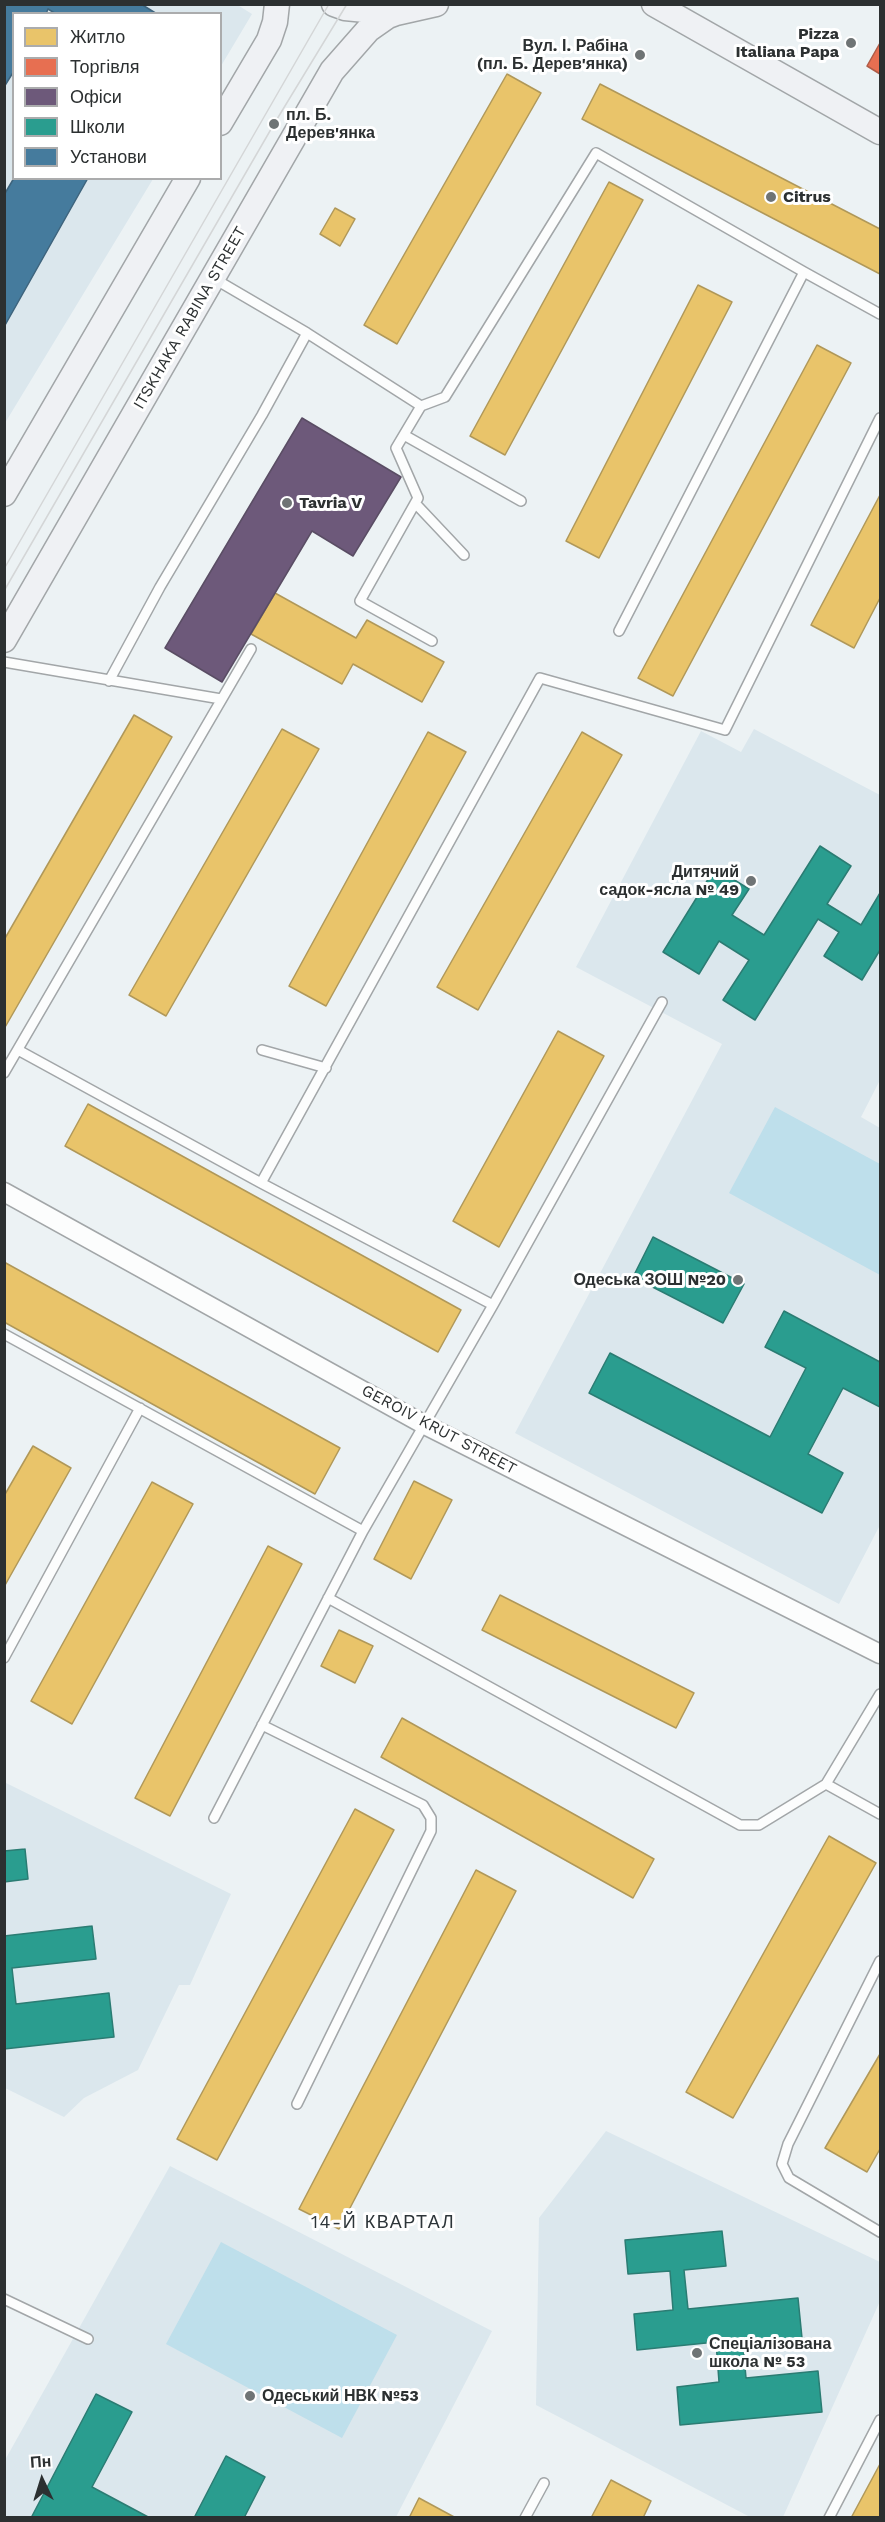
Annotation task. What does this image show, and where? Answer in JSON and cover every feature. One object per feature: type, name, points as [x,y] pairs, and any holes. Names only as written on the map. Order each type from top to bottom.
[{"type":"main road","points":[[222,120],[269,40],[275,22],[277,4]]},
{"type":"main road","points":[[334,4],[345,8],[396,13],[436,4]]},
{"type":"main road","points":[[654,4],[880,132]]},
{"type":"main road","name":"ITSKHAKA RABINA STREET","points":[[4,640],[332,71],[368,30],[396,13]]},
{"type":"main road","points":[[4,494],[187,180]]},
{"type":"street","name":"GEROIV KRUT STREET","points":[[4,1192],[423,1424],[880,1654]]},
{"type":"lane","points":[[432,641],[360,601],[418,498],[396,448],[421,406],[445,397],[596,153],[804,273],[880,314]]},
{"type":"lane","points":[[619,631],[804,273]]},
{"type":"lane","points":[[213,278],[307,333],[421,406]]},
{"type":"lane","points":[[109,681],[160,587],[262,415],[307,333]]},
{"type":"lane","points":[[261,1183],[540,678],[725,730],[880,418]]},
{"type":"lane","points":[[404,435],[521,501]]},
{"type":"lane","points":[[415,503],[464,555]]},
{"type":"lane","points":[[4,1073],[251,649]]},
{"type":"lane","points":[[4,662],[221,699]]},
{"type":"lane","points":[[214,1818],[363,1531],[493,1305],[662,1002]]},
{"type":"lane","points":[[18,1050],[261,1183],[493,1305]]},
{"type":"lane","points":[[262,1050],[326,1068]]},
{"type":"lane","points":[[4,1334],[363,1531]]},
{"type":"lane","points":[[4,1658],[140,1408]]},
{"type":"lane","points":[[328,1598],[740,1825],[759,1825],[826,1784],[880,1694]]},
{"type":"lane","points":[[262,1725],[423,1805],[431,1818],[432,1831],[297,2104]]},
{"type":"lane","points":[[826,1784],[880,1814]]},
{"type":"lane","points":[[880,1961],[789,2144],[782,2164],[789,2178],[880,2232]]},
{"type":"lane","points":[[4,2299],[87,2339]]},
{"type":"lane","points":[[829,2517],[880,2420]]},
{"type":"lane","points":[[525,2517],[544,2483]]},
{"type":"shaded area","points":[[236,4],[252,14],[222,64],[222,12],[12,12],[12,180],[152,180],[5,423],[5,5]]},
{"type":"shaded area","name":"Одеська ЗОШ №20","points":[[754,729],[880,795],[880,1080],[861,1117],[880,1128],[880,1525],[839,1604],[515,1433],[722,1044],[576,967],[701,731],[741,752]]},
{"type":"shaded area","points":[[775,1107],[880,1164],[880,1275],[729,1193]]},
{"type":"shaded area","points":[[4,1782],[231,1894],[190,1985],[179,1985],[138,2070],[84,2098],[64,2117],[5,2088]]},
{"type":"shaded area","name":"Спеціалізована школа № 53","points":[[606,2131],[880,2262],[880,2301],[783,2517],[750,2517],[536,2405],[539,2218]]},
{"type":"shaded area","name":"Одеський НВК №53","points":[[170,2166],[492,2331],[396,2517],[5,2518],[5,2460]]},
{"type":"shaded area","points":[[221,2242],[397,2335],[342,2438],[166,2344]]},
{"type":"building: Житло","points":[[507,74],[541,93],[397,344],[364,325]]},
{"type":"building: Житло","points":[[600,84],[880,229],[880,274],[582,119]]},
{"type":"building: Житло","points":[[609,182],[643,200],[505,455],[470,436]]},
{"type":"building: Житло","points":[[335,208],[355,219],[340,246],[320,234]]},
{"type":"building: Житло","points":[[698,285],[732,302],[599,558],[566,541]]},
{"type":"building: Житло","points":[[817,345],[851,363],[673,696],[638,678]]},
{"type":"building: Житло","points":[[880,495],[880,598],[854,648],[811,625]]},
{"type":"building: Житло","points":[[275,593],[356,638],[367,620],[444,662],[422,702],[353,664],[342,684],[251,634]]},
{"type":"building: Житло","points":[[134,715],[172,737],[4,1029],[4,940]]},
{"type":"building: Житло","points":[[282,729],[319,749],[166,1016],[129,995]]},
{"type":"building: Житло","points":[[428,732],[466,752],[326,1006],[289,986]]},
{"type":"building: Житло","points":[[582,732],[622,755],[478,1010],[437,987]]},
{"type":"building: Житло","points":[[558,1031],[604,1056],[499,1247],[453,1221]]},
{"type":"building: Житло","points":[[88,1104],[461,1310],[438,1352],[65,1146]]},
{"type":"building: Житло","points":[[4,1262],[340,1448],[315,1494],[4,1322]]},
{"type":"building: Житло","points":[[33,1446],[71,1468],[4,1587],[4,1496]]},
{"type":"building: Житло","points":[[414,1481],[452,1500],[411,1579],[374,1559]]},
{"type":"building: Житло","points":[[152,1482],[193,1504],[72,1724],[31,1701]]},
{"type":"building: Житло","points":[[268,1546],[302,1564],[170,1816],[135,1798]]},
{"type":"building: Житло","points":[[500,1595],[694,1693],[676,1728],[482,1630]]},
{"type":"building: Житло","points":[[339,1630],[373,1646],[355,1683],[321,1666]]},
{"type":"building: Житло","points":[[402,1718],[654,1859],[633,1898],[381,1757]]},
{"type":"building: Житло","points":[[355,1809],[394,1830],[217,2160],[177,2139]]},
{"type":"building: Житло","points":[[829,1836],[876,1863],[733,2118],[686,2092]]},
{"type":"building: Житло","points":[[476,1870],[516,1891],[339,2229],[299,2209]]},
{"type":"building: Житло","points":[[880,2054],[880,2149],[867,2172],[825,2148]]},
{"type":"building: Житло","points":[[880,2464],[880,2518],[851,2518]]},
{"type":"building: Житло","points":[[611,2480],[651,2501],[643,2518],[591,2518]]},
{"type":"building: Житло","points":[[419,2498],[456,2518],[409,2518]]},
{"type":"building: Торгівля","points":[[880,43],[880,74],[867,66]]},
{"type":"building: Офіси","points":[[302,418],[401,477],[353,556],[312,531],[222,682],[165,648]]},
{"type":"building: Школи","points":[[820,846],[851,866],[827,904],[861,925],[880,893],[880,950],[862,980],[824,956],[839,932],[818,919],[755,1020],[723,1000],[749,960],[719,941],[699,974],[663,952],[715,868],[749,889],[732,915],[764,935]]},
{"type":"building: Школи","points":[[653,1237],[744,1284],[723,1323],[633,1277]]},
{"type":"building: Школи","points":[[784,1311],[880,1362],[880,1407],[843,1388],[808,1454],[843,1473],[822,1513],[589,1393],[610,1353],[770,1437],[806,1368],[765,1347]]},
{"type":"building: Школи","points":[[25,1849],[28,1879],[4,1882],[4,1851]]},
{"type":"building: Школи","points":[[92,1926],[96,1959],[12,1968],[16,2004],[109,1993],[114,2037],[4,2049],[4,1936]]},
{"type":"building: Школи","points":[[722,2231],[726,2266],[684,2270],[688,2309],[798,2298],[802,2338],[743,2344],[746,2378],[818,2371],[822,2412],[680,2425],[677,2387],[719,2382],[716,2342],[637,2350],[634,2314],[673,2310],[670,2271],[628,2274],[625,2240]]},
{"type":"building: Школи","points":[[96,2394],[132,2412],[92,2487],[150,2518],[31,2518]]},
{"type":"building: Школи","points":[[226,2456],[265,2477],[244,2518],[194,2518]]},
{"type":"building: Установи","points":[[4,4],[141,4],[154,12],[53,12],[48,9],[47,12],[12,12],[12,74],[4,87]]},
{"type":"building: Установи","points":[[13,180],[87,180],[4,327],[4,195]]},
{"type":"tram line","points":[[4,569],[329,4]]},
{"type":"tram line","points":[[4,591],[274,124],[347,4]]},
{"type":"place","name":"Pizza Italiana Papa","points":[[851,43]]},
{"type":"place","name":"Вул. І. Рабіна (пл. Б. Дерев'янка)","points":[[640,55]]},
{"type":"place","name":"пл. Б. Дерев'янка","points":[[274,124]]},
{"type":"place","name":"Citrus","points":[[771,197]]},
{"type":"place","name":"Tavria V","points":[[287,503]]},
{"type":"place","name":"Дитячий садок-ясла № 49","points":[[751,881]]},
{"type":"place","name":"Одеська ЗОШ №20","points":[[738,1280]]},
{"type":"place","name":"Спеціалізована школа № 53","points":[[697,2353]]},
{"type":"place","name":"Одеський НВК №53","points":[[250,2396]]},
{"type":"district","name":"14-Й КВАРТАЛ","points":[[383,2223]]}]
